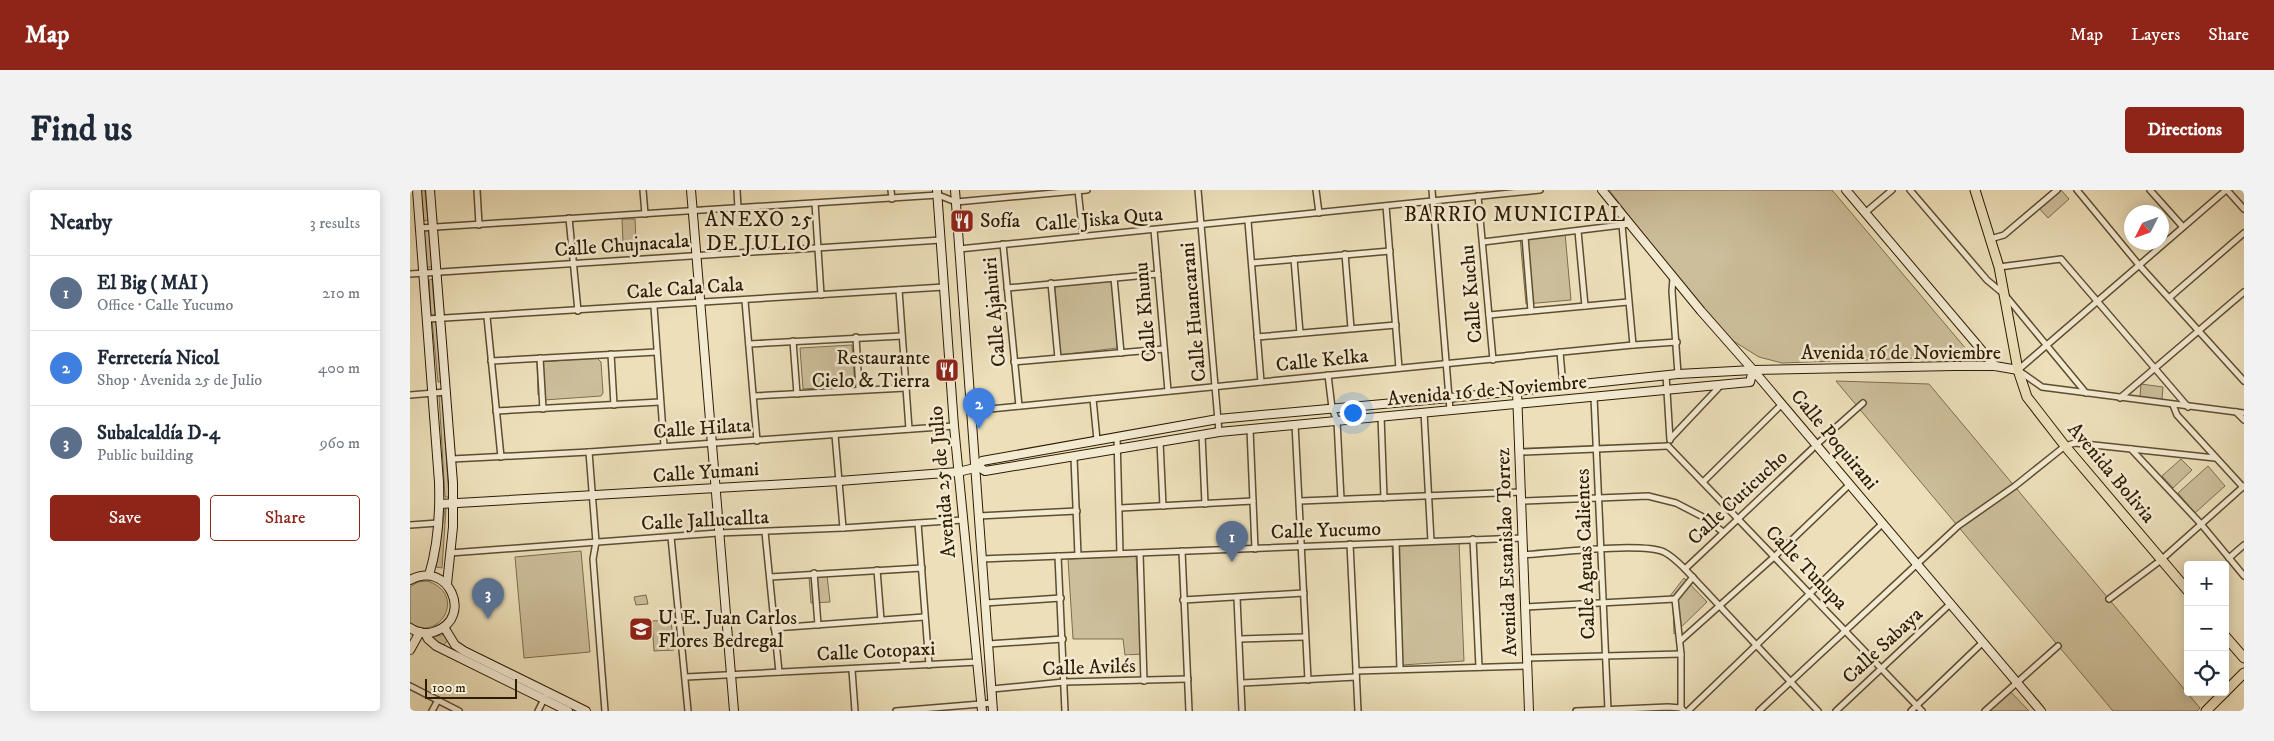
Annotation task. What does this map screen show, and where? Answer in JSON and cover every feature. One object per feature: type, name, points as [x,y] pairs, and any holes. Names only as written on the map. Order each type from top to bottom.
[{"type":"main road","name":"Avenida Bolivia","points":[[1975,190],[1999,267],[2018,370],[2027,397],[2065,446],[2184,587]]},
{"type":"main road","points":[[2229,641],[2244,658]]},
{"type":"main road","points":[[2229,688],[2244,673]]},
{"type":"main road","points":[[2206,711],[2221,696]]},
{"type":"street","points":[[417,190],[428,319],[440,504],[435,551],[429,575]]},
{"type":"street","points":[[430,190],[452,458],[454,505],[447,584]]},
{"type":"street","points":[[477,190],[479,225]]},
{"type":"street","points":[[643,190],[645,214]]},
{"type":"street","points":[[691,190],[734,711]]},
{"type":"street","points":[[737,190],[738,208]]},
{"type":"street","points":[[891,190],[892,199]]},
{"type":"street","name":"Avenida 25 de Julio","points":[[955,190],[970,411],[977,468],[978,516],[993,707]]},
{"type":"street","points":[[1078,190],[1083,236]]},
{"type":"street","points":[[420,228],[892,199],[937,193],[956,202],[1086,190]]},
{"type":"street","name":"Calle Huancarani","points":[[1198,190],[1219,432]]},
{"type":"street","points":[[1316,190],[1319,213]]},
{"type":"street","points":[[1432,190],[1450,410]]},
{"type":"street","name":"Calle Jiska Quta","points":[[959,249],[1540,190]]},
{"type":"street","name":"Calle Poquirani","points":[[1602,190],[1626,225],[1753,370],[1782,404],[1814,447],[1850,484],[2041,711]]},
{"type":"street","points":[[1846,190],[1994,366]]},
{"type":"street","points":[[1866,212],[1892,190]]},
{"type":"street","points":[[1910,190],[1987,280],[2005,295],[2086,393]]},
{"type":"street","points":[[1990,239],[2004,235],[2058,190]]},
{"type":"street","points":[[2077,190],[2139,265],[2244,381]]},
{"type":"street","points":[[2150,190],[2182,227]]},
{"type":"street","points":[[2244,209],[2226,190],[2018,370],[2042,387],[2244,413]]},
{"type":"street","name":"Avenida 25 de Julio","points":[[937,193],[958,472],[982,708]]},
{"type":"street","name":"Calle Kuchu","points":[[1478,196],[1493,360]]},
{"type":"street","points":[[815,203],[821,295]]},
{"type":"street","points":[[1386,206],[1399,368]]},
{"type":"street","points":[[569,218],[578,311]]},
{"type":"street","points":[[1248,220],[1261,382]]},
{"type":"street","points":[[1483,242],[1626,225],[1628,302],[1632,344]]},
{"type":"street","name":"Calle Khunu","points":[[1154,230],[1168,391]]},
{"type":"street","points":[[1578,231],[1585,306]]},
{"type":"street","points":[[2169,298],[2244,233]]},
{"type":"street","points":[[1525,237],[1532,311]]},
{"type":"street","name":"Calle Chujnacala","points":[[410,274],[941,240]]},
{"type":"street","name":"Calle Ajahuiri","points":[[1003,244],[1019,406]]},
{"type":"street","points":[[1252,263],[1390,251]]},
{"type":"street","points":[[1344,254],[1351,328]]},
{"type":"street","points":[[1999,267],[2061,259],[2097,303],[2188,406]]},
{"type":"street","points":[[1294,260],[1300,333]]},
{"type":"street","points":[[1007,288],[1158,274]]},
{"type":"street","points":[[1114,278],[1121,353]]},
{"type":"street","points":[[1673,278],[1672,291],[1678,374]]},
{"type":"street","points":[[1051,283],[1058,358]]},
{"type":"street","name":"Cale Cala Cala","points":[[428,319],[700,304],[944,287]]},
{"type":"street","points":[[899,290],[910,429]]},
{"type":"street","points":[[2120,398],[2243,294]]},
{"type":"street","points":[[745,301],[758,440]]},
{"type":"street","points":[[1489,315],[1628,302]]},
{"type":"street","points":[[654,306],[664,446]]},
{"type":"street","points":[[487,317],[501,457]]},
{"type":"street","points":[[1257,337],[1396,325]]},
{"type":"street","points":[[749,344],[902,336]]},
{"type":"street","points":[[856,337],[859,389]]},
{"type":"street","points":[[793,341],[797,394]]},
{"type":"street","name":"Calle Kelka","points":[[970,411],[1328,374],[1446,365],[1632,344],[1677,342]]},
{"type":"street","points":[[1014,362],[1164,349]]},
{"type":"street","points":[[491,361],[657,352]]},
{"type":"street","points":[[1560,352],[1564,387]]},
{"type":"street","points":[[611,354],[614,405]]},
{"type":"street","points":[[540,358],[544,409]]},
{"type":"street","name":"Avenida 16 de Noviembre","points":[[1753,370],[1750,382],[1219,432],[1074,458],[985,471],[977,468],[982,461],[1218,419],[1518,392],[1666,375],[1753,370],[1994,366],[2018,370]]},
{"type":"street","points":[[1328,374],[1332,408],[1337,421],[1341,499]]},
{"type":"street","points":[[1666,375],[1671,438]]},
{"type":"street","points":[[1521,452],[1668,446],[1671,438],[1722,384]]},
{"type":"street","points":[[754,396],[906,388]]},
{"type":"street","points":[[410,395],[446,392]]},
{"type":"street","name":"Avenida Estanislao Torrez","points":[[1518,392],[1529,711]]},
{"type":"street","name":"Calle Aguas Calientes","points":[[1594,397],[1608,710]]},
{"type":"street","points":[[1093,399],[1097,440]]},
{"type":"street","points":[[496,412],[660,402]]},
{"type":"street","points":[[1703,482],[1782,404]]},
{"type":"street","name":"Calle Cuticucho","points":[[1685,569],[1814,447],[1863,404]]},
{"type":"street","points":[[2109,599],[2161,560],[2244,486],[2215,458],[2177,416],[2173,405]]},
{"type":"street","points":[[1424,412],[1431,541]]},
{"type":"street","points":[[2236,412],[2244,420]]},
{"type":"street","points":[[1381,416],[1384,498]]},
{"type":"street","points":[[1295,424],[1308,680]]},
{"type":"street","name":"Calle Hilata","points":[[452,458],[589,452],[954,426]]},
{"type":"street","points":[[1250,429],[1255,549]]},
{"type":"street","points":[[835,435],[843,528]]},
{"type":"street","points":[[1202,435],[1205,504]]},
{"type":"street","points":[[1117,437],[1120,553]]},
{"type":"street","points":[[1160,442],[1163,506]]},
{"type":"street","points":[[1759,711],[1958,526],[2015,486],[2065,446],[2074,443],[2215,458]]},
{"type":"street","name":"Calle Tunupa","points":[[1668,446],[1922,711]]},
{"type":"street","points":[[2131,448],[2201,524],[2244,576]]},
{"type":"street","points":[[589,452],[594,496],[596,542],[593,559],[604,711]]},
{"type":"street","points":[[1074,458],[1078,555]]},
{"type":"street","name":"Calle Yumani","points":[[440,504],[454,505],[839,481],[958,472],[977,468]]},
{"type":"street","points":[[1680,641],[1720,607],[1850,484]]},
{"type":"street","points":[[1300,501],[1384,498],[1429,494],[1522,492]]},
{"type":"street","points":[[1522,501],[1648,496],[1676,503],[1705,518],[1724,532]]},
{"type":"street","points":[[1120,508],[1253,501]]},
{"type":"street","points":[[978,516],[1077,511]]},
{"type":"street","name":"Calle Jallucallta","points":[[450,553],[718,533],[843,528],[963,520]]},
{"type":"street","points":[[410,525],[438,523]]},
{"type":"street","points":[[918,523],[929,665]]},
{"type":"street","points":[[1576,711],[1684,710],[1756,646],[1882,523]]},
{"type":"street","points":[[765,532],[779,672]]},
{"type":"street","points":[[671,537],[688,711]]},
{"type":"street","name":"Calle Yucumo","points":[[981,559],[1523,538]]},
{"type":"street","points":[[1473,539],[1479,667]]},
{"type":"street","points":[[1396,543],[1400,669]]},
{"type":"street","points":[[1350,544],[1358,711]]},
{"type":"street","points":[[2230,558],[2244,545]]},
{"type":"street","points":[[1523,554],[1600,549],[1649,549],[1663,552],[1693,577],[1818,711]]},
{"type":"street","points":[[1182,551],[1189,711]]},
{"type":"street","points":[[1140,553],[1144,681]]},
{"type":"street","points":[[1058,556],[1065,711]]},
{"type":"street","points":[[770,577],[922,568]]},
{"type":"street","points":[[877,570],[881,620]]},
{"type":"street","points":[[814,574],[818,625]]},
{"type":"street","points":[[410,578],[429,575],[439,578],[447,584],[452,592],[455,605],[452,617],[444,627],[435,632],[422,633]]},
{"type":"street","points":[[1684,710],[1680,641],[1675,599],[1693,577]]},
{"type":"street","points":[[1183,600],[1304,593]]},
{"type":"street","points":[[985,603],[1061,598]]},
{"type":"street","points":[[1237,598],[1242,711]]},
{"type":"street","points":[[1525,607],[1675,599]]},
{"type":"street","name":"Calle Sabaya","points":[[1836,711],[1950,604]]},
{"type":"street","points":[[774,628],[924,617]]},
{"type":"street","points":[[444,627],[459,648],[546,696],[568,711]]},
{"type":"street","points":[[410,628],[422,633],[436,646],[546,696],[586,711]]},
{"type":"street","points":[[410,650],[422,633]]},
{"type":"street","points":[[1240,639],[1305,637]]},
{"type":"street","points":[[988,644],[1063,639]]},
{"type":"street","points":[[1911,711],[1983,642]]},
{"type":"street","points":[[1985,711],[2016,681],[2058,646]]},
{"type":"street","points":[[1242,683],[1308,680],[1400,669],[1479,667],[1605,655],[1681,654]]},
{"type":"street","name":"Calle Cotopaxi","points":[[686,677],[852,670],[978,662]]},
{"type":"street","points":[[852,670],[855,711]]},
{"type":"street","name":"Calle Avilés","points":[[992,689],[1064,682],[1188,679]]},
{"type":"street","points":[[410,686],[459,711]]},
{"type":"street","points":[[538,711],[546,696]]},
{"type":"street","points":[[432,711],[438,700]]},
{"type":"street","points":[[896,711],[993,707]]},
{"type":"shaded area","points":[[421,190],[425,190],[428,220],[424,221]]},
{"type":"shaded area","points":[[1609,190],[1832,190],[1972,356],[1782,363],[1759,357],[1730,339],[1682,284]]},
{"type":"shaded area","points":[[2053,190],[2061,190],[2069,199],[2048,218],[2036,205]]},
{"type":"shaded area","points":[[622,219],[635,219],[636,242],[623,242]]},
{"type":"shaded area","points":[[424,230],[429,230],[432,267],[427,267]]},
{"type":"shaded area","points":[[1565,233],[1571,300],[1526,304],[1520,237]]},
{"type":"shaded area","points":[[432,279],[435,315],[431,315],[429,280]]},
{"type":"shaded area","points":[[1110,281],[1113,283],[1117,348],[1060,355],[1055,288],[1058,285]]},
{"type":"shaded area","points":[[432,321],[436,321],[441,382],[438,382]]},
{"type":"shaded area","points":[[852,345],[855,386],[803,389],[800,348]]},
{"type":"shaded area","points":[[597,358],[601,362],[603,393],[601,396],[544,400],[538,395],[537,362]]},
{"type":"shaded area","points":[[1836,381],[1929,384],[2184,689],[2184,696],[2190,696],[2200,708],[2197,711],[2113,711]]},
{"type":"shaded area","points":[[2141,384],[2163,387],[2162,399],[2140,397]]},
{"type":"shaded area","points":[[439,396],[442,396],[449,497],[445,497]]},
{"type":"shaded area","points":[[2181,459],[2192,470],[2173,488],[2162,476]]},
{"type":"shaded area","points":[[2208,466],[2225,486],[2195,513],[2178,493]]},
{"type":"shaded area","points":[[446,509],[442,568],[436,567]]},
{"type":"shaded area","points":[[1459,542],[1464,661],[1402,665],[1401,645],[1396,645],[1392,544]]},
{"type":"shaded area","points":[[581,551],[590,652],[524,658],[515,557]]},
{"type":"shaded area","points":[[1136,556],[1142,654],[1125,655],[1123,639],[1073,639],[1068,559]]},
{"type":"shaded area","points":[[827,575],[830,602],[811,603],[809,577]]},
{"type":"shaded area","points":[[1684,578],[1707,602],[1674,634],[1673,604],[1670,596]]},
{"type":"shaded area","points":[[427,581],[439,587],[446,596],[447,606],[445,615],[439,623],[430,627],[420,627],[410,622],[410,587],[418,582]]},
{"type":"shaded area","points":[[646,595],[648,604],[636,605],[634,597]]},
{"type":"shaded area","points":[[671,620],[674,650],[654,651],[652,621]]},
{"type":"shaded area","points":[[444,634],[448,640],[443,646],[434,640],[434,637]]},
{"type":"shaded area","points":[[2007,688],[2029,711],[1982,711]]},
{"type":"place","name":"Sofía","points":[[962,221]]},
{"type":"place","name":"Restaurante Cielo & Tierra","points":[[947,370]]},
{"type":"place","name":"Ferretería Nicol","points":[[979,429]]},
{"type":"place","name":"El Big ( MAI )","points":[[1232,562]]},
{"type":"place","name":"Subalcaldía D-4","points":[[488,619]]},
{"type":"place","name":"U. E. Juan Carlos Flores Bedregal","points":[[641,629]]},
{"type":"district","name":"BARRIO MUNICIPAL","points":[[1515,215]]},
{"type":"district","name":"ANEXO 25 DE JULIO","points":[[759,232]]}]
